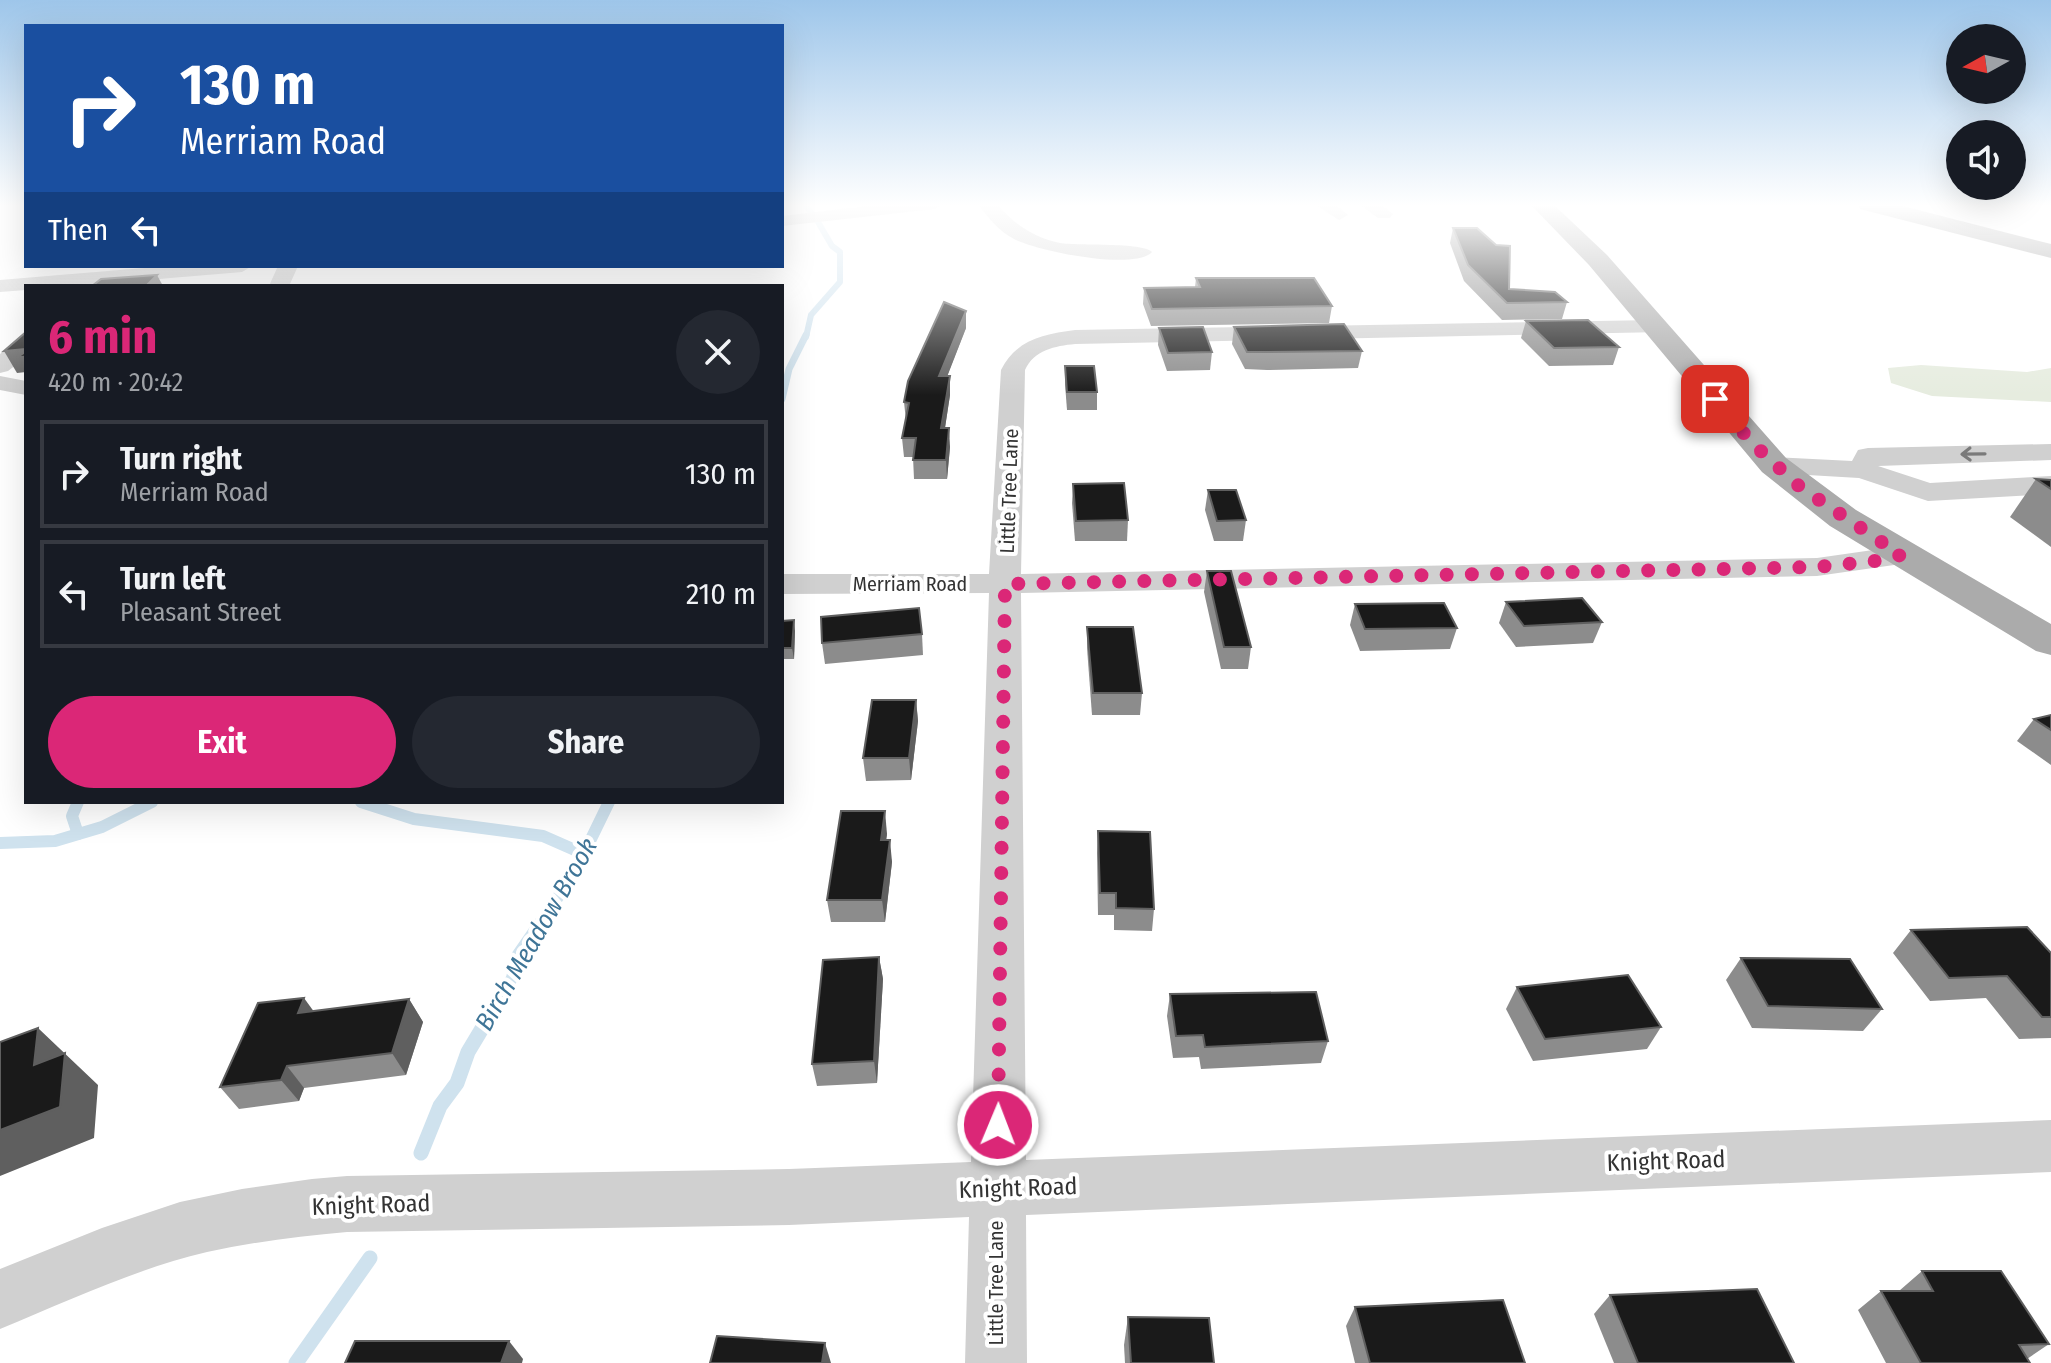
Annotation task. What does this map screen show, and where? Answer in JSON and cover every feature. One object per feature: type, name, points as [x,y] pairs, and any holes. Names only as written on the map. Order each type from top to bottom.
[{"type":"main road","points":[[1605,268],[1774,465],[1834,512],[1901,555],[2051,642]]},
{"type":"street","points":[[25,284],[219,268]]},
{"type":"street","points":[[139,284],[172,272]]},
{"type":"street","points":[[0,286],[24,284]]},
{"type":"street","name":"Little Tree Lane","points":[[996,1363],[1005,584],[1013,370],[1022,355],[1044,343],[1093,337],[1655,327]]},
{"type":"street","points":[[0,366],[24,347]]},
{"type":"street","points":[[0,383],[24,388]]},
{"type":"street","points":[[1862,470],[1868,456],[2051,452]]},
{"type":"street","points":[[1774,465],[1862,470],[1928,492],[2051,485]]},
{"type":"street","name":"Merriam Road","points":[[784,584],[1005,584],[1817,567],[1901,555]]},
{"type":"street","name":"Knight Road","points":[[0,1299],[129,1248],[204,1225],[274,1211],[347,1204],[789,1197],[2051,1146]]},
{"type":"shaded area","points":[[1921,365],[2027,372],[2051,368],[2051,402],[1932,396],[1891,383],[1888,368]]},
{"type":"building","points":[[1471,268],[1509,268],[1509,289],[1555,292],[1567,302],[1507,303]]},
{"type":"building","points":[[157,275],[148,284],[95,284],[101,279]]},
{"type":"building","points":[[1196,278],[1314,278],[1332,306],[1152,309],[1144,288],[1200,287]]},
{"type":"building","points":[[944,302],[966,311],[939,376],[950,376],[941,428],[949,428],[946,460],[913,460],[916,438],[902,438],[909,403],[904,402],[908,381]]},
{"type":"building","points":[[1588,320],[1619,347],[1554,348],[1526,321]]},
{"type":"building","points":[[1344,324],[1362,351],[1247,352],[1234,327]]},
{"type":"building","points":[[1203,327],[1212,352],[1168,353],[1159,328]]},
{"type":"building","points":[[24,334],[24,349],[4,351]]},
{"type":"building","points":[[1065,366],[1094,366],[1097,392],[1067,392]]},
{"type":"building","points":[[2036,479],[2051,480],[2051,489]]},
{"type":"building","points":[[1124,483],[1128,520],[1076,521],[1073,484]]},
{"type":"building","points":[[1208,490],[1236,490],[1246,520],[1217,521]]},
{"type":"building","points":[[1207,571],[1231,571],[1251,647],[1224,647]]},
{"type":"building","points":[[1582,598],[1602,622],[1524,626],[1506,602]]},
{"type":"building","points":[[1444,603],[1457,628],[1365,629],[1355,604]]},
{"type":"building","points":[[919,608],[922,634],[822,643],[821,617]]},
{"type":"building","points":[[794,620],[792,648],[784,648],[784,621]]},
{"type":"building","points":[[1087,627],[1133,627],[1142,693],[1093,693]]},
{"type":"building","points":[[872,700],[916,700],[909,758],[863,758]]},
{"type":"building","points":[[2051,715],[2051,730],[2034,719]]},
{"type":"building","points":[[841,811],[885,811],[881,840],[890,840],[882,900],[827,900]]},
{"type":"building","points":[[1098,831],[1150,832],[1154,909],[1116,908],[1116,893],[1100,893]]},
{"type":"building","points":[[2027,927],[2051,953],[2051,1017],[2042,1017],[2007,976],[1949,978],[1911,930]]},
{"type":"building","points":[[879,957],[874,1061],[812,1064],[823,960]]},
{"type":"building","points":[[1741,958],[1850,959],[1882,1009],[1768,1006]]},
{"type":"building","points":[[1628,975],[1661,1027],[1545,1039],[1517,987]]},
{"type":"building","points":[[1316,992],[1328,1041],[1205,1047],[1203,1035],[1176,1036],[1170,994]]},
{"type":"building","points":[[304,998],[298,1013],[409,999],[392,1053],[287,1066],[281,1080],[220,1087],[258,1003]]},
{"type":"building","points":[[38,1028],[34,1065],[65,1053],[60,1107],[0,1130],[0,1042]]},
{"type":"building","points":[[1922,1271],[2001,1271],[2049,1344],[2019,1345],[2030,1363],[1921,1363],[1881,1291],[1933,1291]]},
{"type":"building","points":[[1757,1289],[1794,1363],[1638,1363],[1610,1295]]},
{"type":"building","points":[[1503,1300],[1525,1363],[1370,1363],[1355,1307]]},
{"type":"building","points":[[1128,1317],[1209,1318],[1214,1363],[1131,1363]]},
{"type":"building","points":[[717,1336],[825,1343],[822,1363],[710,1363]]},
{"type":"building","points":[[355,1341],[509,1341],[501,1363],[345,1363]]},
{"type":"waterway","points":[[806,337],[811,315],[840,282],[840,268]]},
{"type":"waterway","points":[[784,390],[789,369],[806,335]]},
{"type":"waterway","points":[[77,804],[72,816],[78,834]]},
{"type":"waterway","name":"Birch Meadow Brook","points":[[0,843],[55,841],[102,827],[148,804]]},
{"type":"waterway","points":[[367,804],[414,819],[543,836],[584,854]]},
{"type":"waterway","name":"Birch Meadow Brook","points":[[584,854],[608,804]]},
{"type":"waterway","name":"Birch Meadow Brook","points":[[497,1004],[512,978],[517,956],[574,874],[584,854]]},
{"type":"waterway","name":"Birch Meadow Brook","points":[[421,1153],[440,1106],[457,1083],[468,1052],[498,1002]]},
{"type":"waterway","name":"Birch Meadow Brook","points":[[296,1363],[370,1258]]},
{"type":"route","points":[[998,1125],[1005,584],[1817,567],[1901,555],[1800,487],[1752,443],[1715,399]]}]
